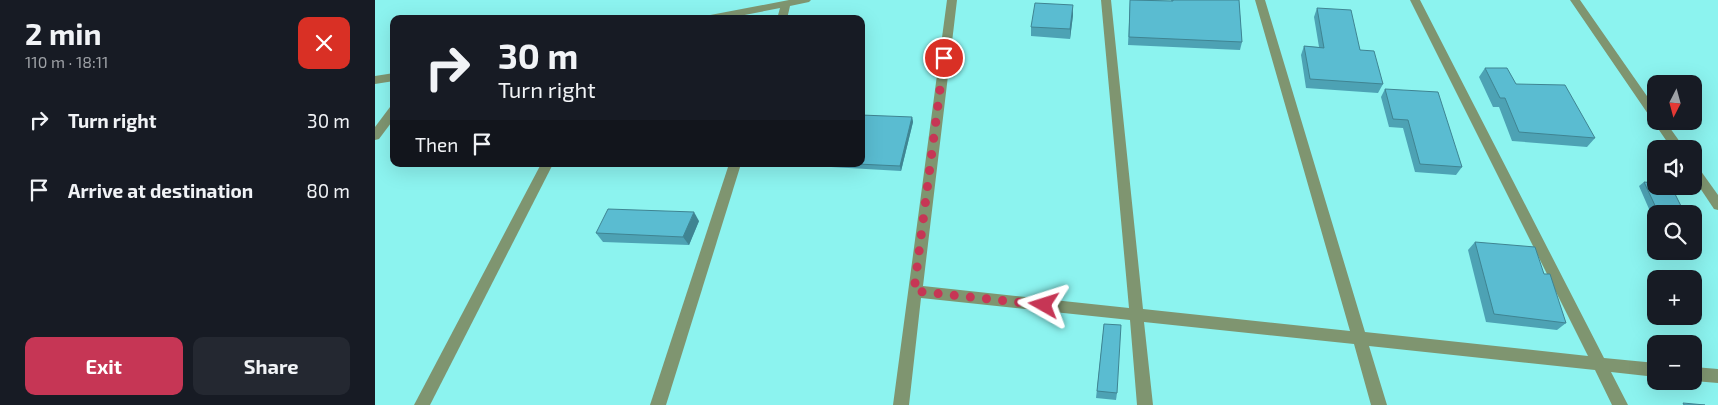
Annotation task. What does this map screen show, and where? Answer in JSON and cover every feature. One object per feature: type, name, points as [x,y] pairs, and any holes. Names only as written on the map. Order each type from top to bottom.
[{"type":"street","points":[[727,15],[806,0]]},
{"type":"street","points":[[901,405],[952,0]]},
{"type":"street","points":[[1106,0],[1145,405]]},
{"type":"street","points":[[1261,0],[1379,405]]},
{"type":"street","points":[[1415,0],[1620,405]]},
{"type":"street","points":[[1575,0],[1647,104]]},
{"type":"street","points":[[783,15],[786,4]]},
{"type":"street","points":[[375,80],[390,78]]},
{"type":"street","points":[[375,136],[390,115]]},
{"type":"street","points":[[422,405],[545,167]]},
{"type":"street","points":[[658,405],[734,167]]},
{"type":"street","points":[[1702,182],[1718,205]]},
{"type":"street","points":[[914,291],[1647,369]]},
{"type":"street","points":[[1702,375],[1718,376]]},
{"type":"building","points":[[1130,0],[1239,0],[1242,42],[1129,37]]},
{"type":"building","points":[[1035,3],[1073,5],[1070,29],[1031,27]]},
{"type":"building","points":[[1317,8],[1351,10],[1360,50],[1374,51],[1383,84],[1310,79],[1304,46],[1324,48]]},
{"type":"building","points":[[1485,68],[1507,68],[1516,84],[1565,85],[1595,138],[1519,132],[1505,98],[1500,98]]},
{"type":"building","points":[[1385,89],[1438,92],[1462,167],[1420,164],[1408,120],[1393,119]]},
{"type":"building","points":[[865,115],[912,117],[900,166],[865,164]]},
{"type":"building","points":[[1650,195],[1676,195],[1680,205],[1655,205]]},
{"type":"building","points":[[608,209],[694,212],[683,237],[596,233]]},
{"type":"building","points":[[1475,242],[1535,247],[1544,274],[1550,274],[1566,323],[1494,314]]},
{"type":"building","points":[[1104,324],[1121,325],[1117,393],[1097,391]]},
{"type":"building","points":[[1683,403],[1705,405],[1684,405]]},
{"type":"route","points":[[944,58],[914,291],[1044,305]]}]
